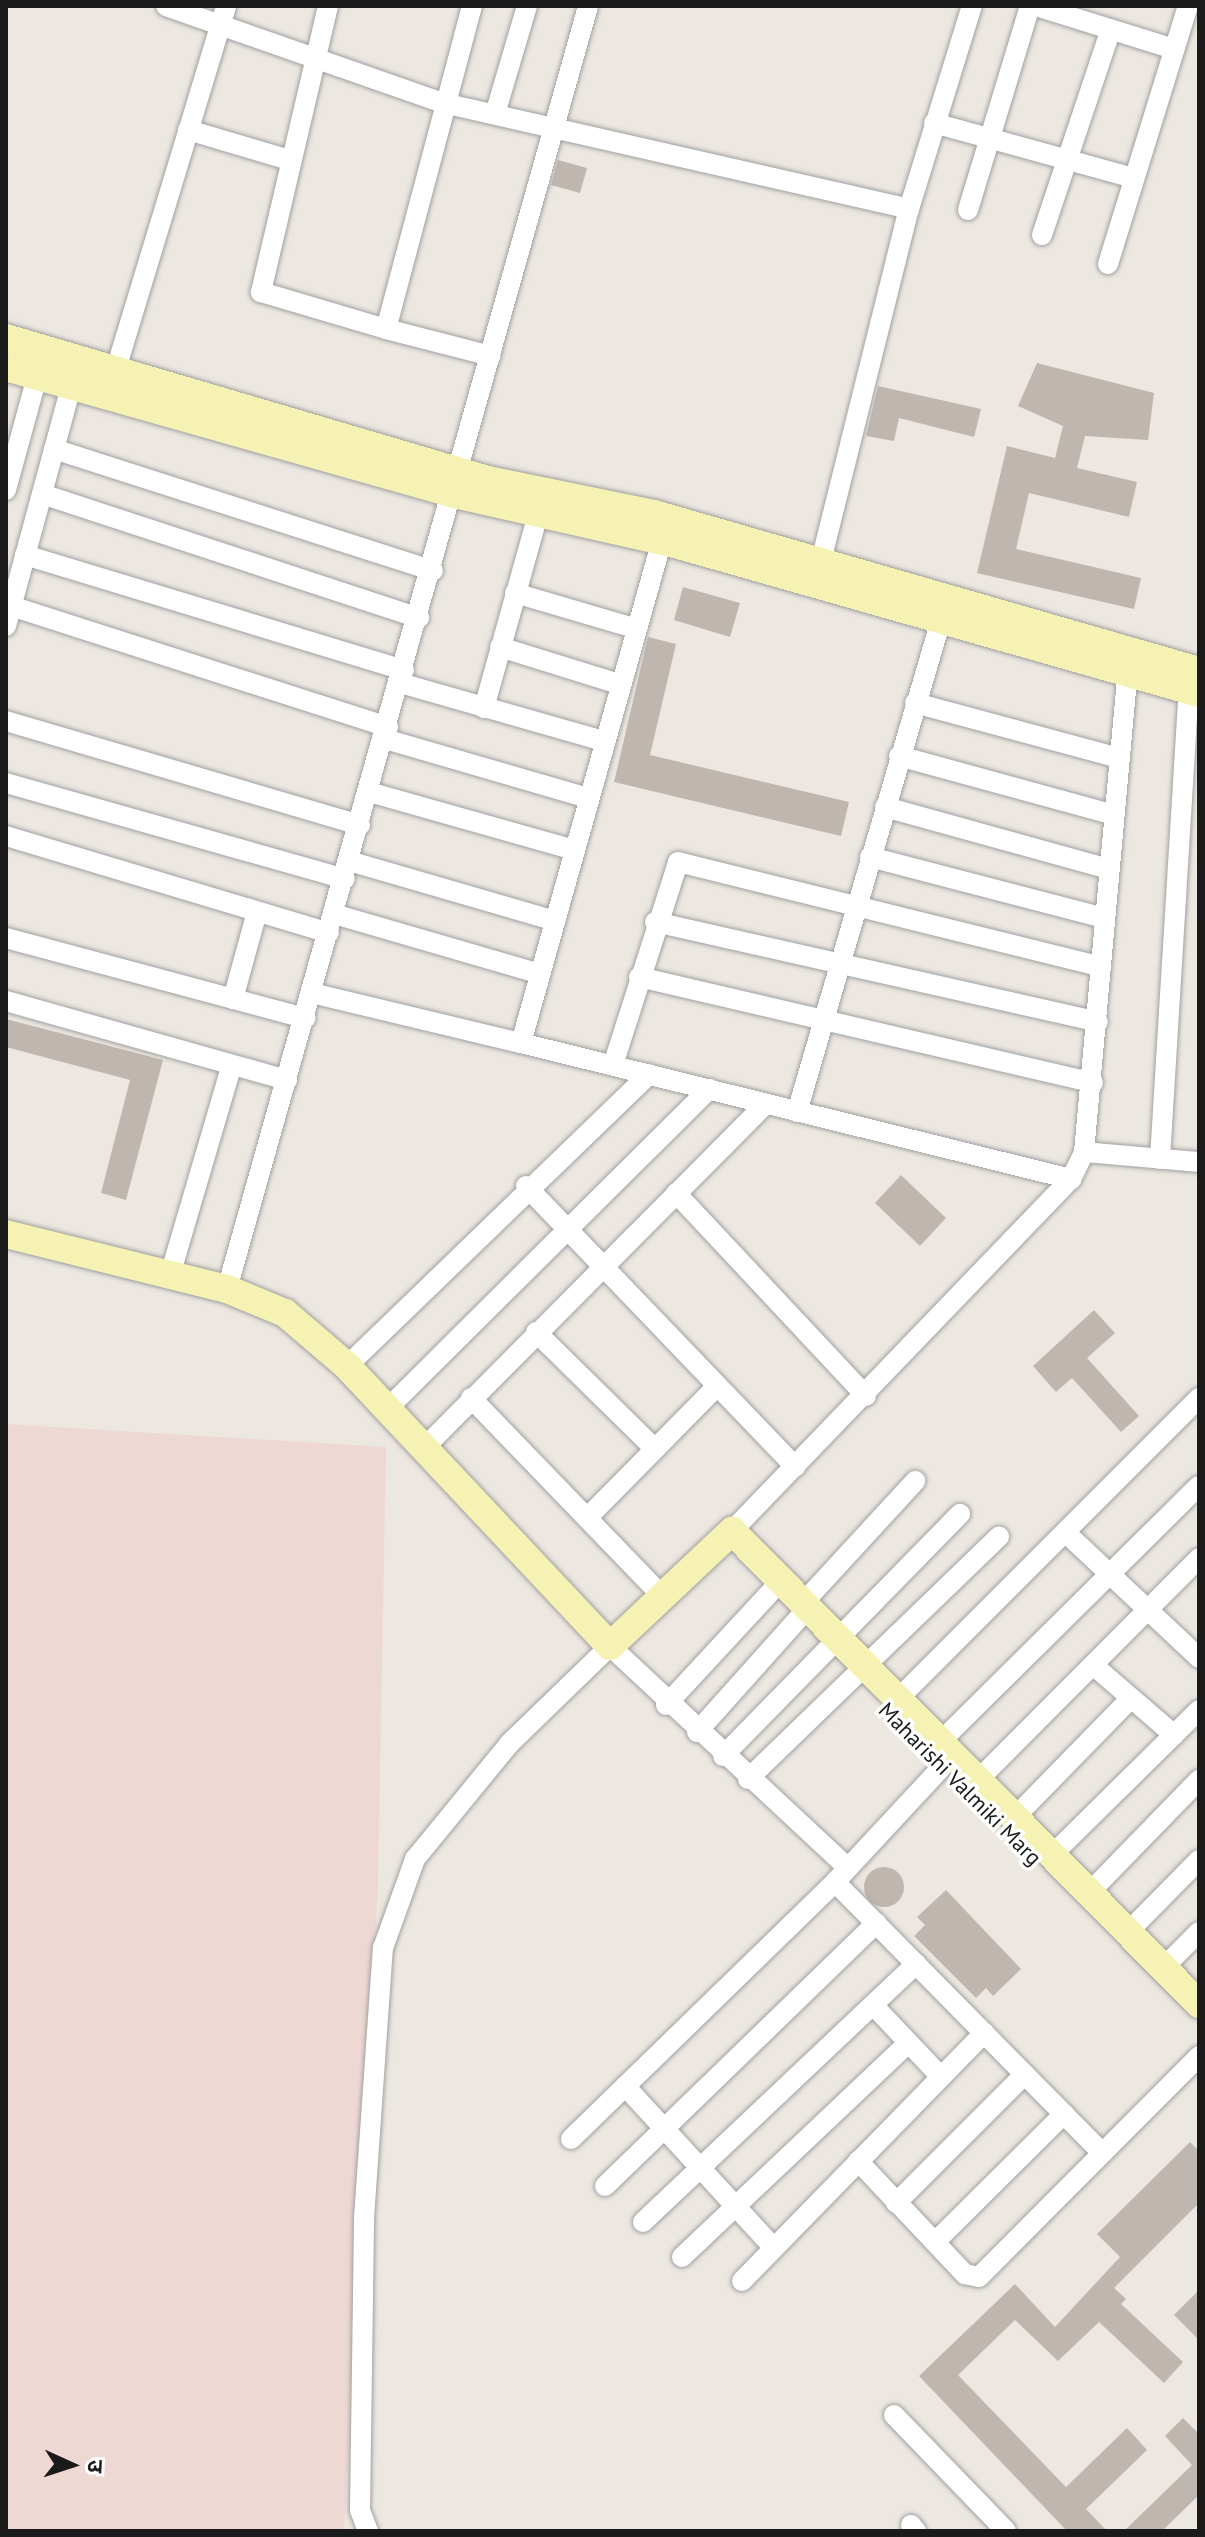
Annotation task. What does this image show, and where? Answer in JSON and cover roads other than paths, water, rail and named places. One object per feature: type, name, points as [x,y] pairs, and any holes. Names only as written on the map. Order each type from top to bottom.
[{"type":"street","points":[[166,6],[223,15],[312,59],[443,103],[551,125],[909,209]]},
{"type":"street","points":[[328,6],[312,59],[261,292],[491,356]]},
{"type":"street","points":[[386,329],[443,103],[472,6]]},
{"type":"street","points":[[495,114],[527,6]]},
{"type":"street","points":[[227,1289],[458,483],[551,125],[588,6]]},
{"type":"street","points":[[818,574],[909,209],[972,6]]},
{"type":"street","points":[[968,210],[1033,6],[1174,49]]},
{"type":"street","points":[[1108,264],[1188,6]]},
{"type":"street","points":[[112,385],[223,15]]},
{"type":"street","points":[[1042,235],[1111,29]]},
{"type":"street","points":[[934,123],[1133,178]]},
{"type":"street","points":[[188,130],[289,160]]},
{"type":"street","points":[[6,338],[112,385],[458,483],[539,511],[818,574],[1196,685],[1160,1159]]},
{"type":"street","points":[[6,367],[71,387],[112,385]]},
{"type":"street","points":[[6,490],[13,440],[37,377]]},
{"type":"street","points":[[71,387],[9,616],[588,798]]},
{"type":"street","points":[[54,449],[433,571]]},
{"type":"street","points":[[458,483],[654,514],[941,620],[1129,664]]},
{"type":"street","points":[[42,494],[419,618]]},
{"type":"street","points":[[484,708],[539,511]]},
{"type":"street","points":[[521,1043],[634,628],[662,540]]},
{"type":"street","points":[[25,555],[402,677],[484,708],[604,741]]},
{"type":"street","points":[[515,593],[634,628]]},
{"type":"street","points":[[797,1112],[941,620]]},
{"type":"street","points":[[500,647],[619,684]]},
{"type":"street","points":[[368,2531],[360,2510],[364,2218],[383,1948],[415,1859],[459,1798],[866,1396],[1071,1179],[1084,1152],[1093,1083],[1115,757],[1129,664]]},
{"type":"street","points":[[915,703],[1115,757]]},
{"type":"street","points":[[6,721],[360,825]]},
{"type":"street","points":[[899,756],[1111,814]]},
{"type":"street","points":[[6,783],[555,921]]},
{"type":"street","points":[[369,792],[574,850]]},
{"type":"street","points":[[885,807],[1108,869]]},
{"type":"street","points":[[6,836],[257,912],[332,924],[540,974]]},
{"type":"street","points":[[870,857],[1104,918]]},
{"type":"street","points":[[613,1065],[655,922],[678,862],[1101,967]]},
{"type":"street","points":[[233,999],[257,912]]},
{"type":"street","points":[[655,922],[1098,1022]]},
{"type":"street","points":[[6,938],[305,1018]]},
{"type":"street","points":[[639,977],[1093,1083]]},
{"type":"street","points":[[312,993],[1071,1179]]},
{"type":"street","points":[[6,1001],[231,1068],[287,1080]]},
{"type":"street","points":[[170,1275],[231,1068]]},
{"type":"street","points":[[347,1366],[526,1186],[649,1074]]},
{"type":"street","points":[[388,1408],[709,1089]]},
{"type":"street","points":[[424,1448],[766,1104]]},
{"type":"street","points":[[1084,1152],[1199,1162]]},
{"type":"street","points":[[526,1186],[795,1467]]},
{"type":"street","points":[[676,1193],[866,1396]]},
{"type":"street","points":[[6,1234],[227,1289],[285,1313],[347,1366],[388,1408],[666,1705],[748,1779],[841,1874],[876,1923],[1101,2152]]},
{"type":"street","points":[[536,1332],[655,1449]]},
{"type":"street","points":[[587,1518],[717,1386]]},
{"type":"street","points":[[471,1398],[663,1597]]},
{"type":"street","points":[[898,1699],[1199,1398]]},
{"type":"street","points":[[697,1732],[915,1481]]},
{"type":"street","points":[[571,2139],[841,1874],[945,1754],[1110,1574],[1199,1486]]},
{"type":"street","points":[[723,1756],[835,1647],[960,1514]]},
{"type":"street","points":[[1065,1532],[1148,1609],[1194,1645]]},
{"type":"street","name":"Maharishi Valmiki Marg","points":[[726,1537],[945,1754],[978,1780],[1199,2004]]},
{"type":"street","points":[[748,1779],[999,1537]]},
{"type":"street","points":[[978,1780],[1199,1558]]},
{"type":"street","points":[[666,1705],[776,1587]]},
{"type":"street","points":[[1093,1665],[1174,1735]]},
{"type":"street","name":"Maharishi Valmiki Marg","points":[[861,1672],[898,1699],[945,1754],[1199,2026]]},
{"type":"street","points":[[1015,1817],[1130,1699]]},
{"type":"street","points":[[1052,1855],[1199,1710]]},
{"type":"street","points":[[1089,1893],[1199,1780]]},
{"type":"street","points":[[1128,1932],[1199,1860]]},
{"type":"street","points":[[605,2186],[876,1923]]},
{"type":"street","points":[[1163,1968],[1199,1932]]},
{"type":"street","points":[[643,2222],[916,1964]]},
{"type":"street","points":[[873,2005],[941,2077]]},
{"type":"street","points":[[742,2281],[984,2033]]},
{"type":"street","points":[[682,2257],[908,2043]]},
{"type":"street","points":[[858,2161],[965,2274],[979,2277],[1199,2056]]},
{"type":"street","points":[[896,2203],[1025,2074]]},
{"type":"street","points":[[625,2086],[774,2248]]},
{"type":"street","points":[[935,2242],[1064,2114]]},
{"type":"street","points":[[894,2415],[1006,2531]]}]
